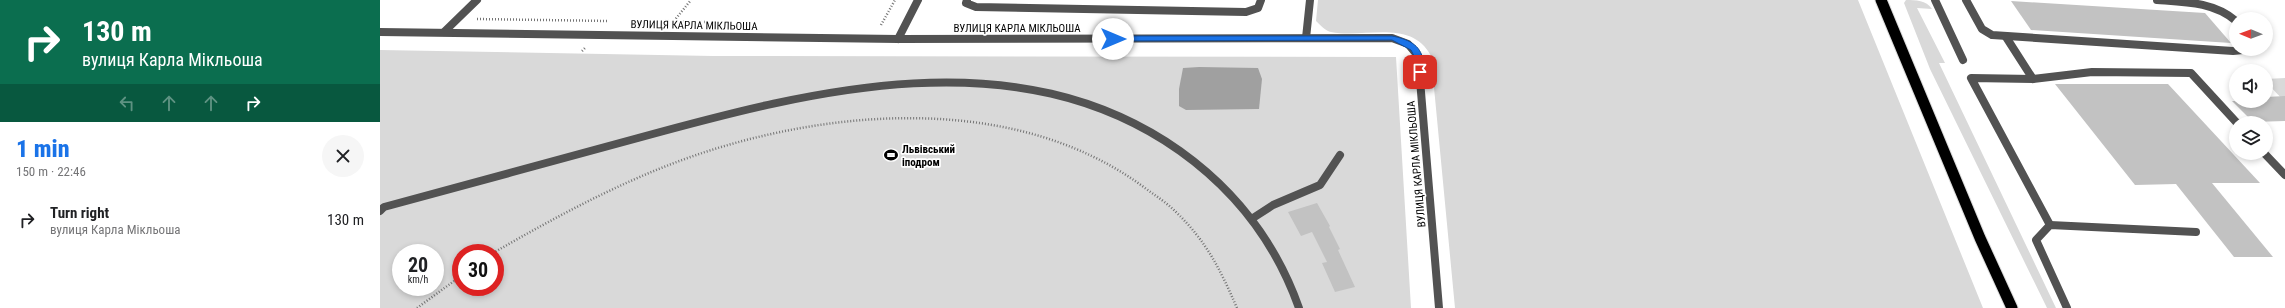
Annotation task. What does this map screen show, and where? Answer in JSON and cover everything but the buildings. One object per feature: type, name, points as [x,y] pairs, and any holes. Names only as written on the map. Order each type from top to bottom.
[{"type":"highway","points":[[1881,0],[1980,238],[2012,308]]},
{"type":"street","points":[[444,32],[477,0]]},
{"type":"street","points":[[898,39],[918,0]]},
{"type":"street","points":[[966,0],[966,3],[976,8],[1246,12],[1258,8],[1261,0]]},
{"type":"street","points":[[1306,38],[1310,0]]},
{"type":"street","points":[[1935,0],[1963,60]]},
{"type":"street","points":[[1966,0],[1987,34],[2229,51]]},
{"type":"street","points":[[2157,0],[2202,4],[2229,14]]},
{"type":"street","name":"ВУЛИЦЯ КАРЛА МІКЛЬОША","points":[[380,32],[898,39],[1392,38],[1401,40],[1415,48],[1418,56],[1439,308]]},
{"type":"street","points":[[2006,36],[2033,79]]},
{"type":"street","points":[[2050,225],[1971,78],[2033,79],[2092,72],[2191,73],[2231,116]]},
{"type":"street","points":[[380,211],[384,206],[691,124],[790,100],[860,86],[918,83],[975,84],[1034,90],[1075,101],[1124,117],[1166,142],[1209,172],[1253,218],[1292,286],[1299,308]]},
{"type":"street","points":[[1253,218],[1273,205],[1320,185],[1340,155]]},
{"type":"street","points":[[2271,160],[2285,175]]},
{"type":"street","points":[[2067,308],[2036,240],[2050,225],[2196,232]]},
{"type":"path","points":[[674,22],[691,0]]},
{"type":"path","points":[[881,25],[895,0]]},
{"type":"path","points":[[469,18],[608,21]]},
{"type":"path","points":[[664,21],[706,22]]},
{"type":"path","points":[[873,25],[904,25]]},
{"type":"path","points":[[504,247],[580,203],[675,162],[754,138],[837,122],[916,117],[990,123],[1058,140],[1120,169],[1173,209],[1216,262],[1237,308]]},
{"type":"path","points":[[417,308],[452,283]]},
{"type":"shaded area","points":[[1318,0],[1858,0],[1983,308],[1455,308],[1431,56],[1422,44],[1412,37],[1386,32],[1331,32],[1323,28],[1316,21]]},
{"type":"shaded area","points":[[1906,0],[1917,0],[1924,2],[1932,9],[1917,8],[1945,63],[1939,63],[2056,308],[2047,308],[1930,69],[1904,3]]},
{"type":"shaded area","name":"Львівський іподром","points":[[380,50],[713,56],[1396,57],[1411,308],[380,308]]},
{"type":"shaded area","points":[[1183,68],[1258,68],[1262,79],[1259,109],[1186,110],[1179,106],[1179,89]]},
{"type":"shaded area","points":[[2285,78],[2285,102],[2273,89],[2273,79]]},
{"type":"place","name":"Львівський іподром","points":[[891,155]]},
{"type":"route","points":[[1113,39],[1392,38],[1401,40],[1415,48],[1418,56],[1420,72]]}]
